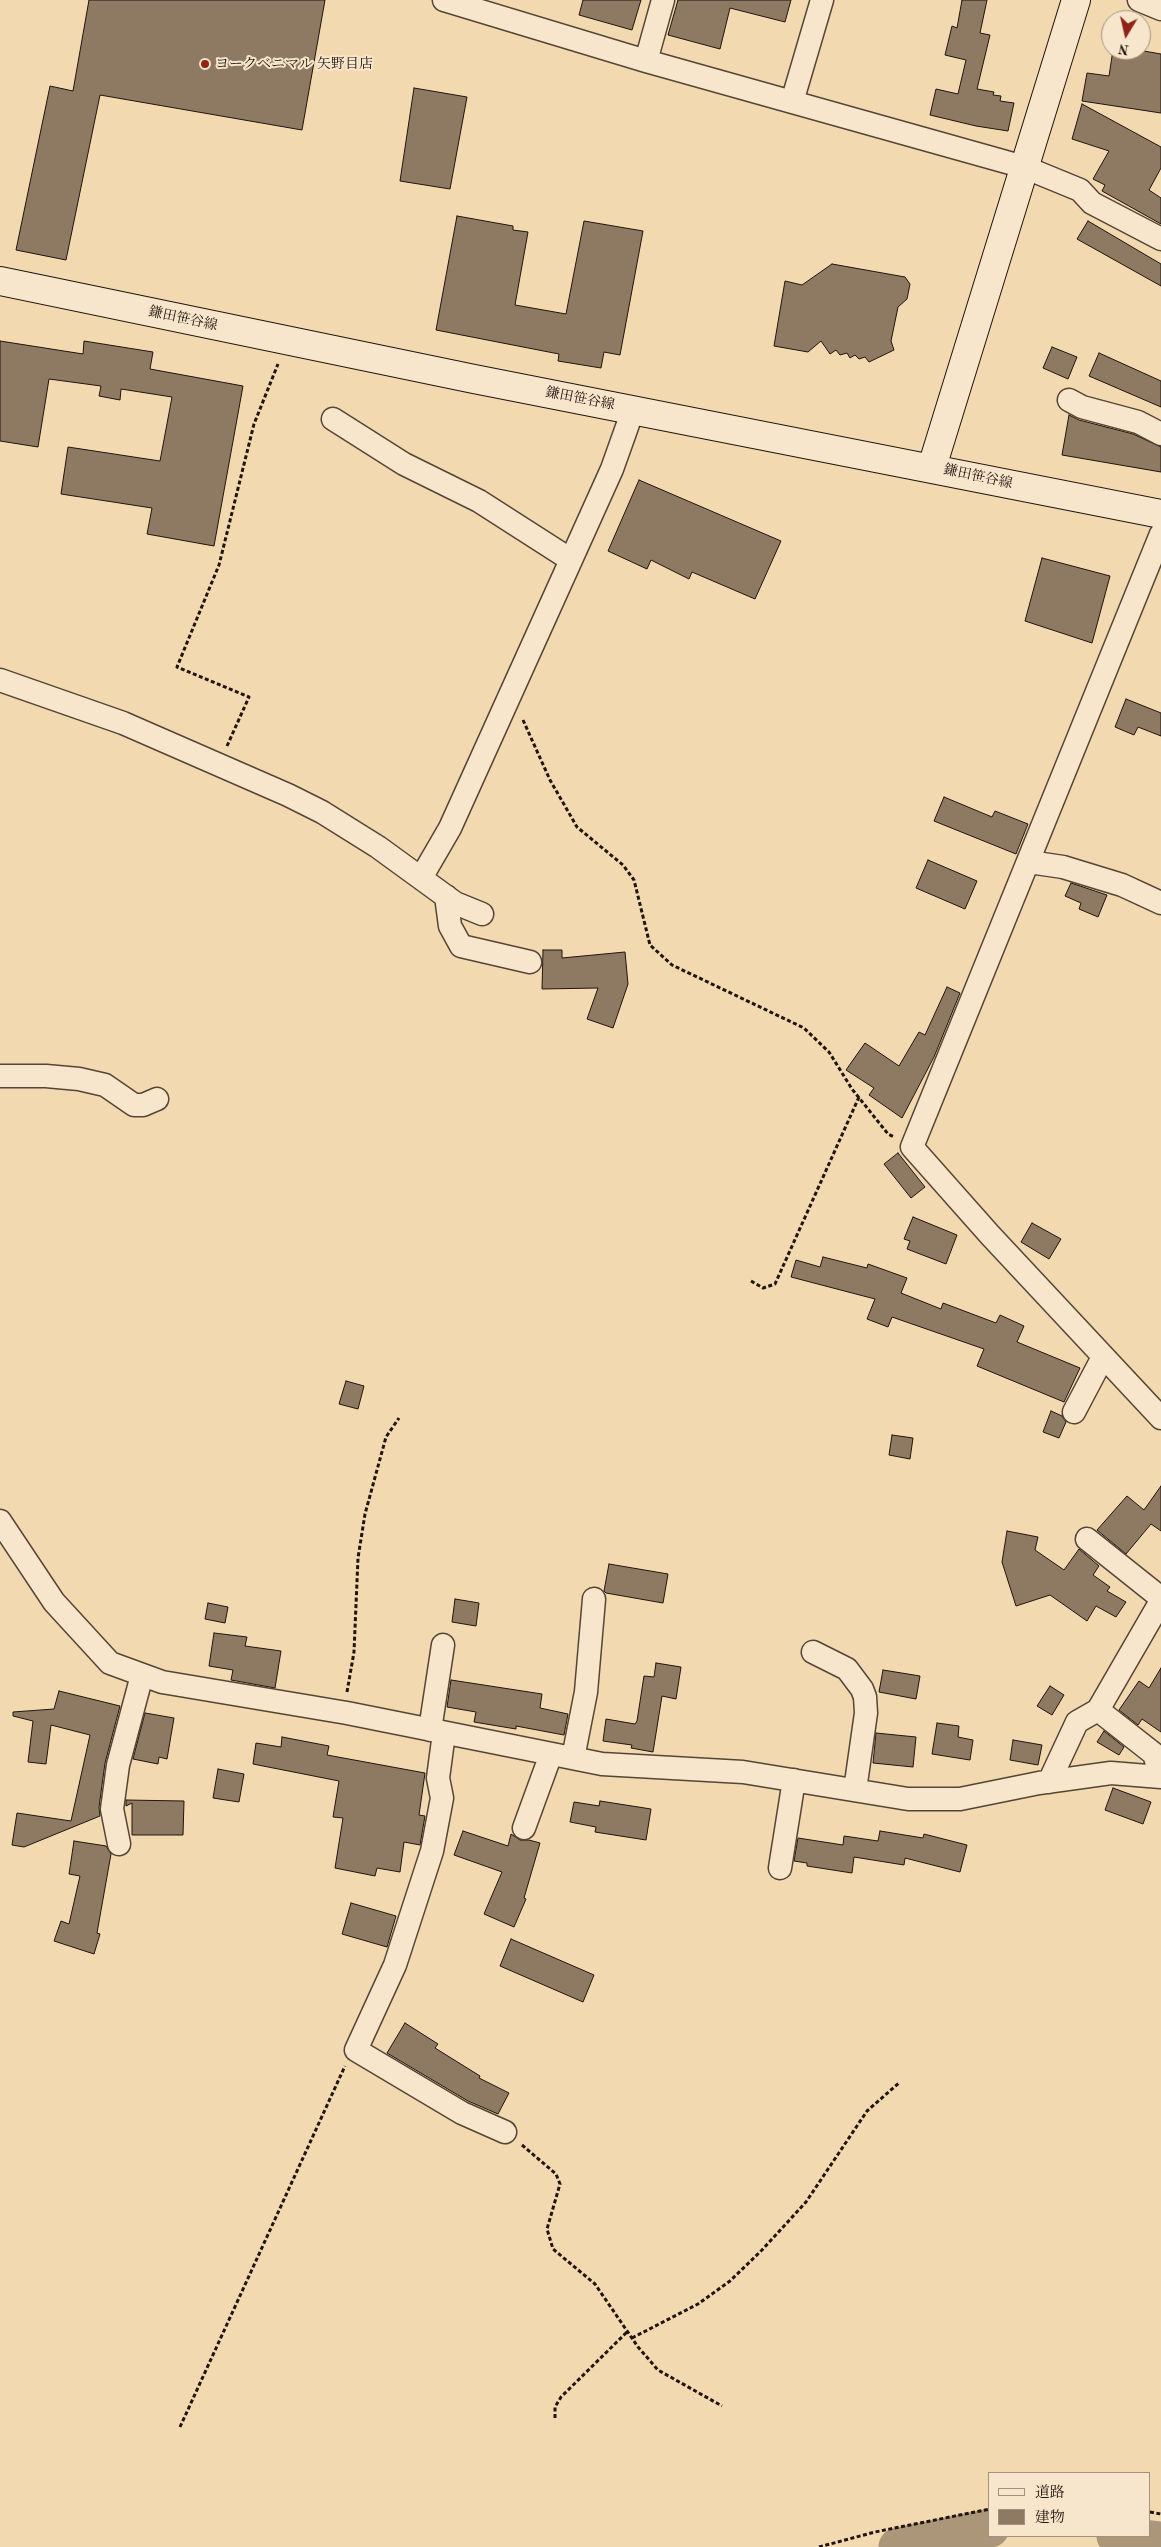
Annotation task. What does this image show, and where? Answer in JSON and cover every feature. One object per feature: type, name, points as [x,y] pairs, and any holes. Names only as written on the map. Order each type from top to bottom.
[{"type":"street","points":[[444,0],[646,60],[1024,167],[1080,190],[1092,203],[1161,239]]},
{"type":"street","points":[[646,60],[663,0]]},
{"type":"street","points":[[792,102],[822,0]]},
{"type":"street","points":[[932,467],[1076,0]]},
{"type":"street","points":[[1140,0],[1161,8]]},
{"type":"street","name":"鎌田笹谷線","points":[[0,280],[633,410],[932,467],[1161,514]]},
{"type":"street","points":[[1069,400],[1082,408],[1138,422],[1161,434]]},
{"type":"street","points":[[420,878],[450,828],[612,469],[633,410]]},
{"type":"street","points":[[333,419],[404,464],[479,501],[571,560]]},
{"type":"street","points":[[1161,534],[912,1147],[1161,1418]]},
{"type":"street","points":[[0,680],[123,723],[219,764],[322,812],[446,896],[482,914]]},
{"type":"street","points":[[1029,862],[1063,867],[1122,885],[1161,903]]},
{"type":"street","points":[[446,896],[450,926],[461,946],[530,962]]},
{"type":"street","points":[[0,1076],[46,1076],[79,1079],[106,1085],[134,1104],[144,1105],[158,1099]]},
{"type":"street","points":[[1074,1412],[1103,1357]]},
{"type":"street","points":[[1,1527],[54,1602],[110,1663],[162,1682],[343,1713],[602,1764],[743,1772],[908,1799],[960,1798],[1111,1773],[1161,1777],[1154,1754],[1098,1710]]},
{"type":"street","points":[[1049,1782],[1077,1722],[1098,1710],[1161,1600],[1087,1538]]},
{"type":"street","points":[[573,1758],[586,1692],[594,1599]]},
{"type":"street","points":[[443,1645],[437,1731],[438,1778],[442,1798],[432,1850],[396,1965],[356,2050],[462,2113],[505,2132]]},
{"type":"street","points":[[813,1652],[847,1669],[862,1689],[865,1697],[866,1713],[855,1790]]},
{"type":"street","points":[[119,1844],[112,1809],[128,1720],[142,1674]]},
{"type":"street","points":[[524,1828],[550,1754]]},
{"type":"street","points":[[780,1868],[794,1780]]},
{"type":"path","points":[[219,764],[249,697],[178,667],[219,565],[254,424],[287,340]]},
{"type":"path","points":[[510,695],[550,780],[577,827],[623,865],[634,880],[650,945],[672,965],[804,1028],[829,1052],[859,1097],[888,1134],[912,1147]]},
{"type":"path","points":[[750,1280],[763,1288],[775,1284],[859,1097]]},
{"type":"path","points":[[343,1713],[354,1652],[358,1558],[365,1514],[386,1437],[399,1418]]},
{"type":"path","points":[[180,2428],[347,2062],[356,2050]]},
{"type":"path","points":[[632,2338],[698,2304],[730,2281],[762,2250],[806,2202],[867,2111],[900,2082]]},
{"type":"path","points":[[505,2132],[556,2174],[560,2184],[547,2229],[553,2249],[596,2284],[632,2338],[658,2370],[722,2406]]},
{"type":"path","points":[[556,2418],[555,2407],[561,2397],[628,2332]]},
{"type":"path","points":[[819,2547],[875,2532],[988,2509]]},
{"type":"building","name":"ヨークベニマル 矢野目店","points":[[89,0],[325,0],[302,130],[100,95],[66,260],[16,250],[50,86],[73,91]]},
{"type":"building","points":[[583,0],[641,0],[632,30],[579,15]]},
{"type":"building","points":[[678,0],[791,0],[785,22],[730,8],[720,49],[668,35]]},
{"type":"building","points":[[962,0],[987,0],[980,33],[990,35],[977,89],[994,92],[993,95],[1001,96],[1000,101],[1014,103],[1008,131],[976,126],[930,115],[936,89],[958,94],[966,60],[945,55],[952,26],[957,28]]},
{"type":"building","points":[[1151,52],[1161,54],[1161,113],[1082,101],[1087,73],[1109,76],[1111,60],[1151,60]]},
{"type":"building","points":[[414,88],[467,97],[450,189],[400,181]]},
{"type":"building","points":[[1082,104],[1161,147],[1161,168],[1149,190],[1161,198],[1161,224],[1102,191],[1105,185],[1093,179],[1109,151],[1072,139]]},
{"type":"building","points":[[457,216],[513,226],[513,230],[528,232],[515,305],[566,314],[584,221],[643,231],[620,355],[604,352],[601,368],[558,361],[559,354],[436,330]]},
{"type":"building","points":[[1088,221],[1161,264],[1161,286],[1077,239]]},
{"type":"building","points":[[832,264],[905,277],[910,284],[907,299],[898,307],[891,341],[894,350],[869,362],[865,357],[859,359],[855,355],[850,358],[847,353],[840,355],[836,350],[830,354],[821,341],[808,352],[774,346],[785,281],[802,285]]},
{"type":"building","points":[[0,341],[83,354],[84,341],[153,352],[150,369],[243,386],[214,546],[147,534],[152,508],[61,494],[68,447],[160,461],[172,397],[121,389],[120,400],[99,396],[101,386],[49,379],[38,447],[0,441]]},
{"type":"building","points":[[1052,347],[1077,357],[1068,379],[1043,368]]},
{"type":"building","points":[[1099,353],[1161,381],[1161,407],[1089,376]]},
{"type":"building","points":[[1069,415],[1079,420],[1133,434],[1161,447],[1161,472],[1062,455]]},
{"type":"building","points":[[639,480],[781,541],[755,599],[692,572],[689,579],[651,560],[647,569],[608,551]]},
{"type":"building","points":[[1042,558],[1110,576],[1092,643],[1025,621]]},
{"type":"building","points":[[1126,699],[1161,713],[1161,736],[1138,727],[1134,735],[1115,727]]},
{"type":"building","points":[[944,797],[992,817],[995,811],[1028,824],[1016,854],[934,821]]},
{"type":"building","points":[[928,860],[977,881],[965,909],[916,888]]},
{"type":"building","points":[[1071,883],[1107,895],[1098,917],[1079,909],[1081,903],[1065,896]]},
{"type":"building","points":[[543,950],[562,950],[562,958],[625,952],[628,984],[613,1028],[587,1019],[598,988],[542,989]]},
{"type":"building","points":[[947,987],[960,993],[934,1057],[902,1118],[869,1095],[874,1088],[846,1070],[865,1043],[899,1066],[919,1032],[925,1035]]},
{"type":"building","points":[[898,1153],[925,1187],[911,1198],[884,1164]]},
{"type":"building","points":[[913,1217],[957,1235],[946,1264],[907,1249],[910,1241],[904,1239]]},
{"type":"building","points":[[1032,1223],[1061,1239],[1049,1259],[1021,1242]]},
{"type":"building","points":[[823,1257],[867,1268],[868,1264],[907,1278],[901,1293],[941,1309],[943,1303],[996,1323],[1000,1315],[1024,1326],[1017,1342],[1080,1368],[1064,1402],[977,1366],[984,1349],[892,1317],[888,1327],[867,1319],[875,1299],[791,1277],[796,1260],[820,1267]]},
{"type":"building","points":[[346,1381],[364,1386],[358,1409],[339,1404]]},
{"type":"building","points":[[1051,1411],[1062,1416],[1066,1422],[1059,1438],[1043,1432]]},
{"type":"building","points":[[892,1435],[913,1438],[910,1459],[889,1455]]},
{"type":"building","points":[[1161,1486],[1161,1531],[1151,1524],[1126,1554],[1097,1530],[1127,1496],[1144,1510]]},
{"type":"building","points":[[1007,1531],[1038,1537],[1035,1550],[1064,1570],[1079,1549],[1099,1566],[1093,1575],[1110,1587],[1107,1591],[1126,1602],[1116,1617],[1096,1606],[1087,1621],[1050,1595],[1016,1606],[1002,1562]]},
{"type":"building","points":[[609,1564],[668,1574],[663,1603],[606,1593],[604,1591]]},
{"type":"building","points":[[455,1599],[479,1603],[476,1626],[452,1622]]},
{"type":"building","points":[[208,1603],[228,1607],[225,1623],[205,1619]]},
{"type":"building","points":[[214,1633],[247,1637],[245,1646],[281,1651],[275,1688],[231,1680],[233,1670],[209,1666]]},
{"type":"building","points":[[656,1663],[681,1667],[676,1699],[662,1696],[653,1752],[631,1748],[632,1745],[603,1741],[606,1719],[635,1724],[644,1676],[654,1677]]},
{"type":"building","points":[[1161,1668],[1161,1732],[1142,1719],[1138,1725],[1119,1710],[1139,1681],[1149,1688]]},
{"type":"building","points":[[883,1670],[920,1676],[916,1699],[879,1692]]},
{"type":"building","points":[[451,1680],[542,1694],[540,1708],[568,1714],[564,1735],[516,1726],[516,1729],[474,1722],[476,1712],[447,1707]]},
{"type":"building","points":[[1050,1686],[1064,1695],[1052,1715],[1037,1706]]},
{"type":"building","points":[[59,1691],[120,1706],[105,1763],[99,1807],[100,1816],[24,1847],[12,1845],[17,1813],[71,1821],[90,1735],[51,1725],[46,1764],[28,1762],[33,1721],[13,1716],[13,1712],[54,1709]]},
{"type":"building","points":[[145,1713],[174,1718],[167,1759],[159,1757],[158,1764],[133,1759]]},
{"type":"building","points":[[937,1723],[959,1726],[958,1737],[973,1740],[970,1760],[932,1754]]},
{"type":"building","points":[[1104,1731],[1124,1747],[1119,1755],[1097,1742]]},
{"type":"building","points":[[876,1733],[916,1737],[913,1767],[873,1763]]},
{"type":"building","points":[[282,1737],[329,1746],[327,1755],[425,1773],[419,1815],[425,1816],[420,1845],[404,1842],[400,1872],[377,1868],[375,1876],[335,1868],[343,1818],[333,1817],[339,1781],[253,1764],[256,1743],[281,1747]]},
{"type":"building","points":[[1013,1740],[1042,1745],[1038,1765],[1010,1760]]},
{"type":"building","points":[[218,1769],[244,1774],[239,1802],[213,1798]]},
{"type":"building","points":[[1113,1788],[1151,1802],[1143,1824],[1105,1810]]},
{"type":"building","points":[[126,1800],[184,1801],[183,1835],[132,1835],[132,1803],[126,1806]]},
{"type":"building","points":[[600,1801],[651,1809],[646,1840],[595,1832],[596,1827],[570,1822],[574,1802],[599,1806]]},
{"type":"building","points":[[463,1831],[508,1846],[511,1834],[520,1840],[540,1843],[524,1898],[526,1899],[514,1927],[484,1914],[502,1872],[454,1855]]},
{"type":"building","points":[[880,1831],[923,1838],[924,1834],[967,1845],[960,1872],[905,1858],[904,1865],[854,1857],[852,1873],[807,1866],[807,1863],[794,1861],[798,1838],[843,1845],[844,1836],[878,1841]]},
{"type":"building","points":[[74,1841],[106,1846],[111,1854],[97,1933],[100,1934],[94,1954],[54,1941],[61,1921],[69,1924],[80,1876],[69,1874]]},
{"type":"building","points":[[351,1903],[396,1916],[387,1947],[342,1934]]},
{"type":"building","points":[[511,1939],[594,1975],[583,2002],[500,1966]]},
{"type":"building","points":[[405,2023],[438,2044],[435,2048],[480,2076],[479,2078],[509,2093],[498,2114],[468,2101],[387,2053]]},
{"type":"waterway","points":[[898,2547],[988,2528]]},
{"type":"waterway","points":[[1125,2537],[1161,2541]]},
{"type":"place","name":"ヨークベニマル 矢野目店","points":[[205,64]]}]
